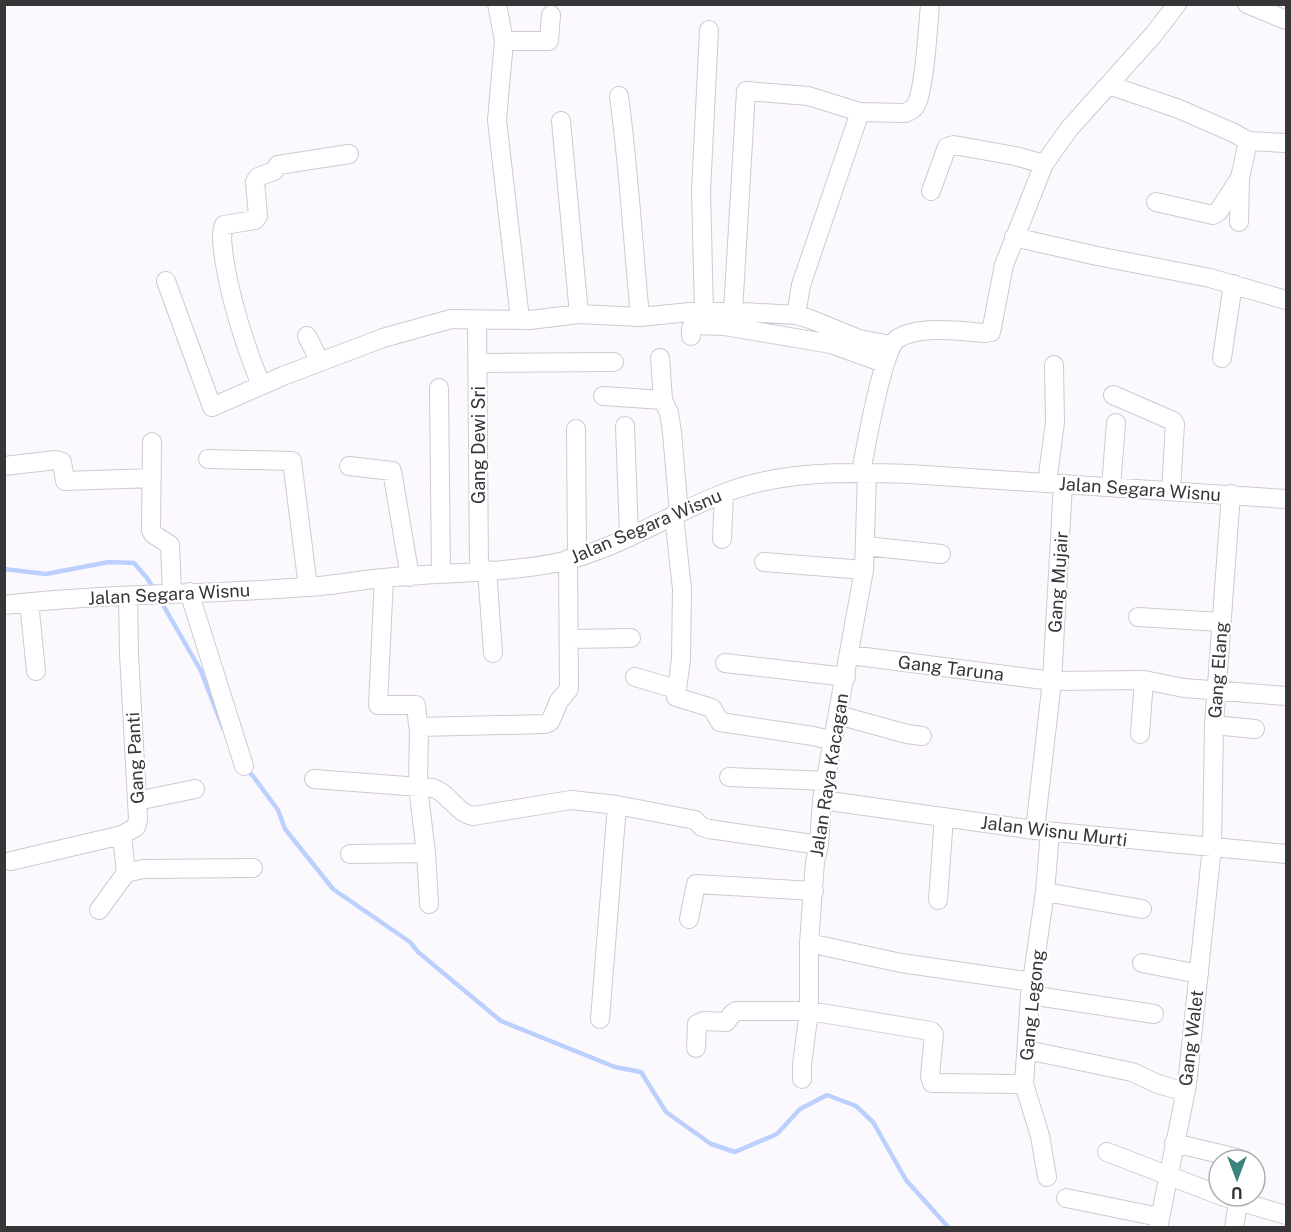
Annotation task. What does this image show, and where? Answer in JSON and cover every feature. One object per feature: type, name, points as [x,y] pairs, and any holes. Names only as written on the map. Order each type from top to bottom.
[{"type":"street","points":[[497,4],[504,41],[497,120],[520,319]]},
{"type":"street","points":[[733,312],[745,92],[808,96],[860,112],[911,110],[917,104],[930,4]]},
{"type":"street","points":[[166,281],[210,406],[383,338],[451,319],[530,320],[579,314],[640,317],[704,312],[796,315],[859,339],[891,345],[897,339],[923,331],[940,329],[990,332],[1004,265],[1044,164],[1069,129],[1165,21],[1177,4]]},
{"type":"street","points":[[1247,4],[1287,20]]},
{"type":"street","points":[[504,41],[549,41],[551,15]]},
{"type":"street","points":[[704,312],[702,191],[710,30]]},
{"type":"street","points":[[1108,85],[1179,109],[1248,141],[1287,143]]},
{"type":"street","points":[[619,96],[630,186],[631,230],[640,317]]},
{"type":"street","points":[[796,315],[801,285],[860,112]]},
{"type":"street","points":[[561,121],[579,314]]},
{"type":"street","points":[[1239,222],[1240,178],[1248,141]]},
{"type":"street","points":[[931,191],[947,147],[954,145],[1015,156],[1044,164]]},
{"type":"street","points":[[261,385],[241,335],[233,307],[222,228],[224,225],[255,220],[258,216],[255,182],[258,177],[274,171],[278,165],[349,154]]},
{"type":"street","points":[[1156,202],[1213,215],[1218,212],[1240,178]]},
{"type":"street","points":[[1014,237],[1210,278],[1287,300]]},
{"type":"street","points":[[1222,358],[1233,284]]},
{"type":"street","name":"Gang Dewi Sri","points":[[477,320],[483,571],[493,653]]},
{"type":"street","points":[[691,336],[691,327],[694,325],[724,326],[831,344],[884,363]]},
{"type":"street","points":[[307,336],[320,362]]},
{"type":"street","name":"Jalan Raya Kacagan","points":[[802,1079],[809,1011],[809,943],[822,800],[864,570],[866,546],[864,473],[884,363],[891,345]]},
{"type":"street","points":[[660,358],[663,400],[669,413],[672,432],[682,589],[681,659],[676,697],[712,708],[720,722],[833,741]]},
{"type":"street","points":[[478,363],[614,362]]},
{"type":"street","name":"Gang Mujair","points":[[1042,831],[1052,681],[1054,365]]},
{"type":"street","points":[[439,388],[441,574]]},
{"type":"street","points":[[1113,395],[1173,421],[1171,490]]},
{"type":"street","points":[[603,396],[663,400]]},
{"type":"street","points":[[1111,487],[1116,423]]},
{"type":"street","points":[[626,426],[628,536]]},
{"type":"street","points":[[419,726],[545,724],[550,722],[559,701],[569,689],[576,429]]},
{"type":"street","points":[[152,442],[151,530],[153,534],[170,545],[181,593],[244,766]]},
{"type":"street","points":[[208,459],[292,461],[308,587]]},
{"type":"street","points":[[4,466],[56,460],[62,462],[65,480],[153,478]]},
{"type":"street","points":[[349,466],[392,471],[410,577]]},
{"type":"street","name":"Jalan Segara Wisnu","points":[[4,605],[308,587],[537,565],[572,558],[724,493],[776,479],[864,473],[949,476],[1287,499]]},
{"type":"street","points":[[722,539],[724,493]]},
{"type":"street","name":"Gang Elang","points":[[1212,847],[1214,725],[1232,494]]},
{"type":"street","points":[[866,546],[941,554]]},
{"type":"street","points":[[764,562],[864,570]]},
{"type":"street","points":[[384,578],[378,704],[417,706],[418,787],[429,904]]},
{"type":"street","name":"Gang Panti","points":[[122,835],[136,827],[138,819],[128,596]]},
{"type":"street","points":[[29,602],[36,671]]},
{"type":"street","points":[[1138,617],[1221,622]]},
{"type":"street","points":[[569,639],[631,638]]},
{"type":"street","name":"Gang Taruna","points":[[850,655],[1052,681],[1144,680],[1184,688],[1287,696]]},
{"type":"street","points":[[725,663],[846,677]]},
{"type":"street","points":[[635,677],[676,689]]},
{"type":"street","points":[[1140,734],[1144,680]]},
{"type":"street","points":[[838,715],[906,734],[922,736]]},
{"type":"street","points":[[1214,725],[1255,729]]},
{"type":"street","points":[[729,777],[826,781]]},
{"type":"street","points":[[314,779],[438,790],[460,812],[473,816],[571,800],[618,805],[695,819],[702,827],[709,829],[819,845]]},
{"type":"street","points":[[137,801],[195,789]]},
{"type":"street","name":"Jalan Wisnu Murti","points":[[822,800],[1042,831],[1287,854]]},
{"type":"street","points":[[600,1019],[618,805]]},
{"type":"street","points":[[938,900],[944,817]]},
{"type":"street","name":"Gang Legong","points":[[1042,831],[1045,892],[1031,989],[1024,1084],[1040,1136],[1047,1177]]},
{"type":"street","points":[[11,861],[122,835],[126,873]]},
{"type":"street","name":"Gang Walet","points":[[1159,1222],[1185,1092],[1212,847]]},
{"type":"street","points":[[350,854],[426,853]]},
{"type":"street","points":[[99,910],[126,873],[143,869],[253,868]]},
{"type":"street","points":[[689,919],[696,884],[814,891]]},
{"type":"street","points":[[1045,892],[1142,909]]},
{"type":"street","points":[[809,943],[1154,1014]]},
{"type":"street","points":[[1142,963],[1199,974]]},
{"type":"street","points":[[696,1048],[697,1024],[701,1022],[726,1022],[736,1011],[809,1011],[931,1031],[934,1034],[930,1076],[932,1083],[1024,1084]]},
{"type":"street","points":[[1027,1050],[1132,1072],[1158,1084],[1185,1092]]},
{"type":"street","points":[[1173,1143],[1207,1151]]},
{"type":"street","points":[[1107,1152],[1207,1191]]},
{"type":"street","points":[[1066,1198],[1159,1222]]},
{"type":"street","points":[[1229,1208],[1234,1227]]},
{"type":"street","points":[[1262,1208],[1287,1215]]},
{"type":"waterway","points":[[4,569],[46,574],[109,562],[134,563],[155,591]]},
{"type":"waterway","points":[[159,598],[201,671],[223,728]]},
{"type":"waterway","points":[[245,769],[253,776],[278,810],[285,829],[333,889],[410,942],[418,952],[501,1021],[615,1067],[641,1072],[666,1112],[711,1144],[735,1152],[777,1134],[800,1109],[827,1095],[856,1106],[873,1122],[906,1180],[949,1228]]}]
